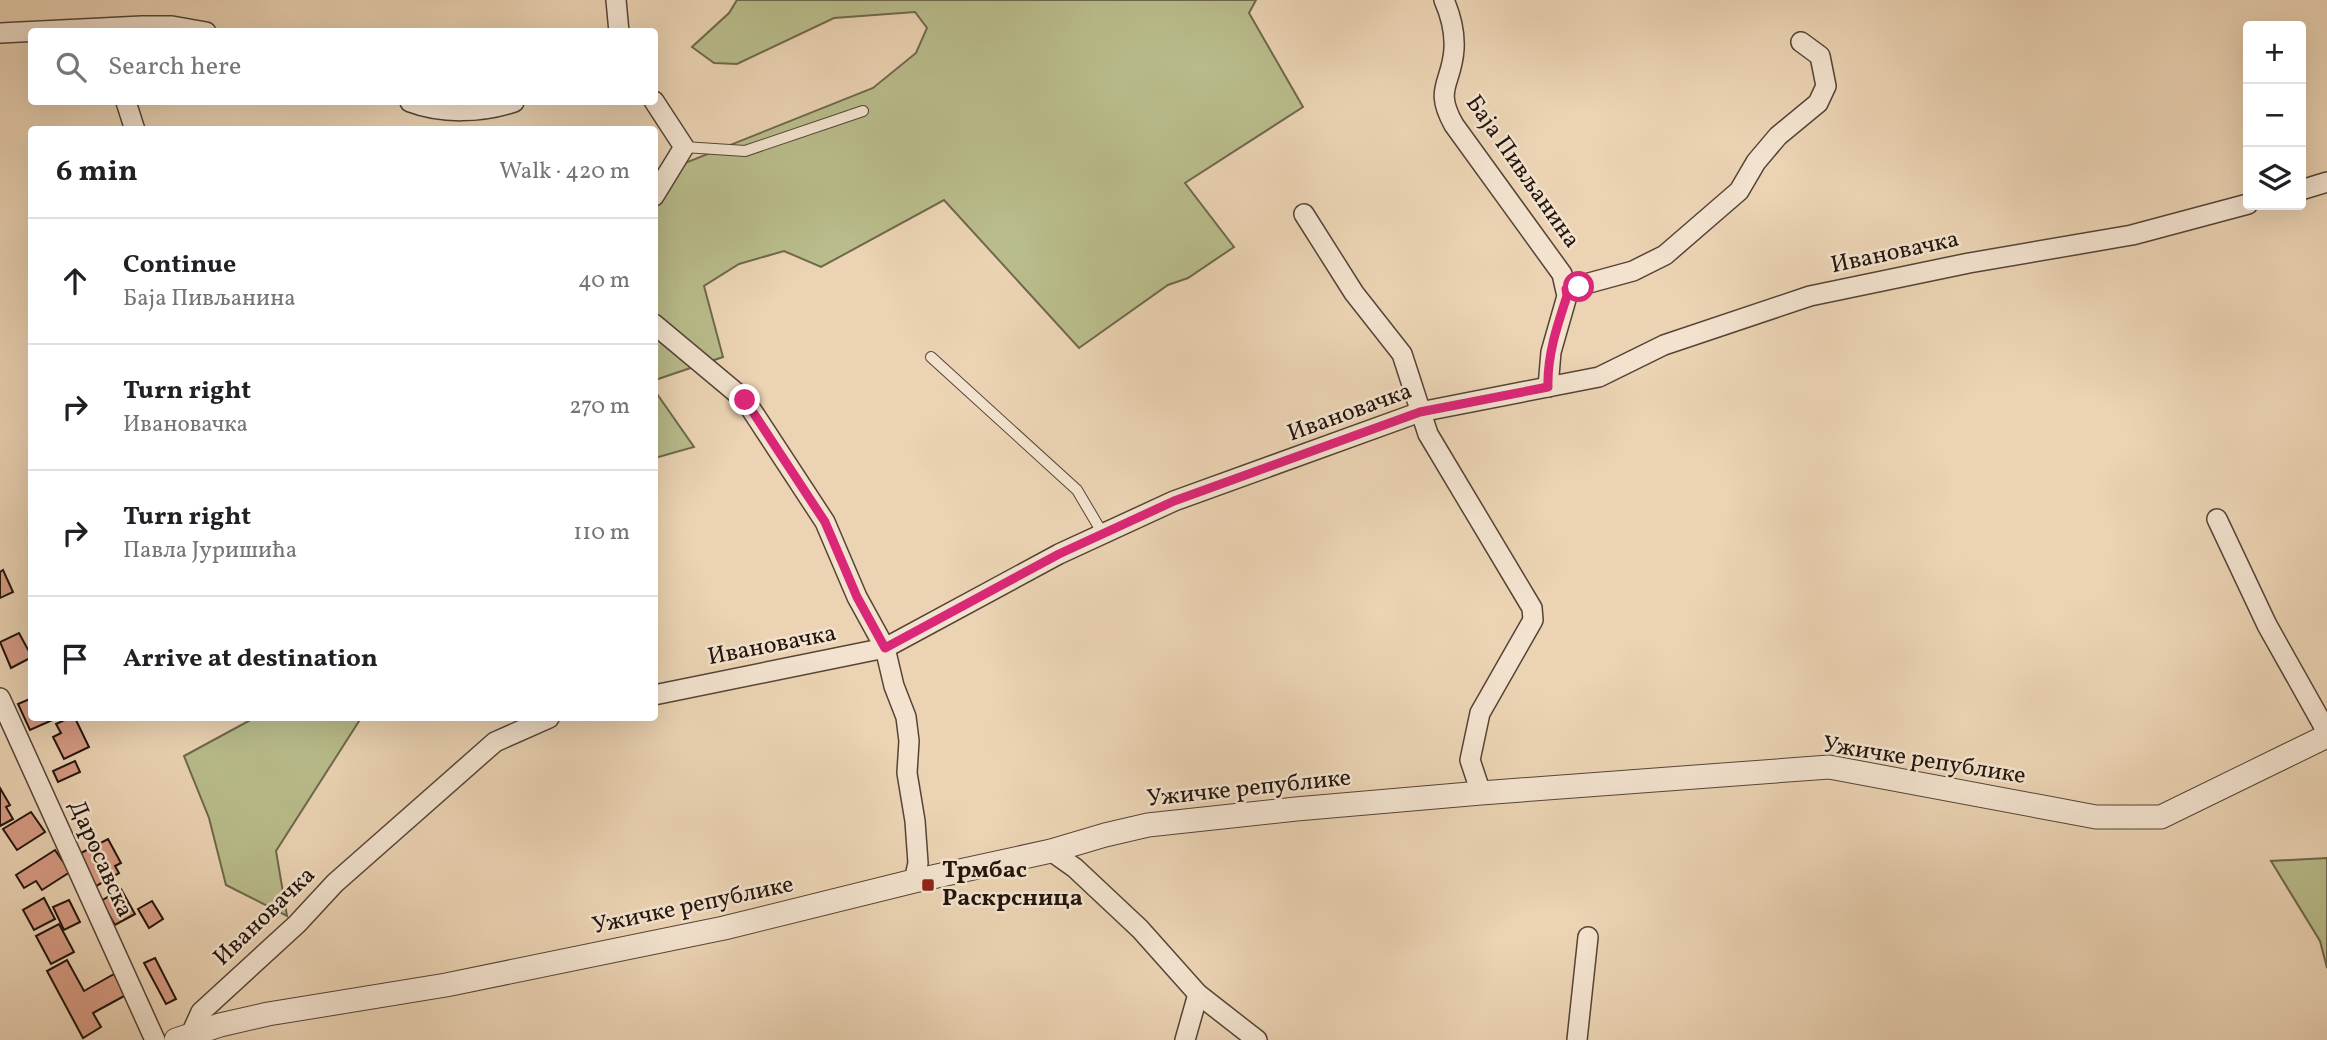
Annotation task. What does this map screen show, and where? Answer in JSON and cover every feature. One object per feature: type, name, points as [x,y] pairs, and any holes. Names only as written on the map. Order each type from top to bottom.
[{"type":"street","points":[[616,0],[619,28]]},
{"type":"street","name":"Баја Пивљанина","points":[[1444,0],[1453,27],[1454,51],[1444,89],[1445,110],[1562,274],[1567,296],[1551,352],[1548,387]]},
{"type":"street","points":[[126,28],[183,28]]},
{"type":"street","points":[[0,33],[28,32]]},
{"type":"street","name":"Баја Пивљанина","points":[[1566,289],[1633,271],[1665,255],[1739,191],[1756,162],[1778,136],[1818,103],[1826,86],[1820,56],[1801,42]]},
{"type":"street","points":[[127,105],[134,126]]},
{"type":"street","points":[[418,105],[461,110],[504,105]]},
{"type":"street","points":[[657,105],[684,147],[658,189]]},
{"type":"street","points":[[2306,188],[2327,182]]},
{"type":"street","name":"Ивановачка","points":[[658,694],[885,648],[1059,554],[1174,501],[1420,412],[1599,377],[1664,345],[1810,296],[1969,262],[2132,235],[2243,205]]},
{"type":"street","points":[[1304,214],[1354,293],[1402,354],[1428,434],[1532,608],[1533,620],[1480,713],[1470,760],[1481,793]]},
{"type":"street","points":[[658,327],[745,400],[825,522],[857,597],[885,648],[894,686],[906,717],[909,741],[907,773],[918,863],[914,881]]},
{"type":"street","points":[[2217,519],[2267,625],[2327,734]]},
{"type":"street","name":"Даросавска","points":[[0,698],[155,1040]]},
{"type":"street","name":"Ивановачка","points":[[184,1037],[201,1012],[270,951],[345,875],[495,742],[542,721]]},
{"type":"street","name":"Ужичке републике","points":[[184,1037],[268,1014],[446,985],[724,928],[914,881],[1051,851],[1148,825],[1481,793],[1829,767],[2096,817],[2161,817],[2327,734]]},
{"type":"street","points":[[1051,851],[1075,868],[1140,929],[1198,994],[1257,1040]]},
{"type":"street","points":[[1577,1040],[1588,937]]},
{"type":"street","points":[[1185,1040],[1198,994]]},
{"type":"lane","points":[[684,147],[745,151],[863,111]]},
{"type":"lane","points":[[931,357],[1077,490],[1103,534]]},
{"type":"green space","points":[[737,0],[1256,0],[1249,13],[1303,107],[1185,183],[1234,247],[1188,278],[1168,285],[1079,348],[944,200],[821,267],[784,251],[739,264],[704,286],[723,357],[658,379],[658,174],[873,88],[916,53],[927,28],[915,12],[834,18],[737,64],[714,63],[692,47],[729,13]]},
{"type":"green space","points":[[658,395],[694,447],[658,457]]},
{"type":"green space","points":[[248,721],[359,721],[276,851],[287,916],[226,885],[209,818],[184,756]]},
{"type":"green space","points":[[2327,858],[2327,968],[2320,941],[2271,861]]},
{"type":"building","points":[[3,570],[13,592],[0,598],[0,572]]},
{"type":"building","points":[[19,633],[28,650],[28,659],[11,668],[0,642]]},
{"type":"building","points":[[28,700],[28,721],[50,721],[30,730],[18,704]]},
{"type":"building","points":[[76,721],[89,747],[64,759],[53,737],[61,733],[56,724]]},
{"type":"building","points":[[75,761],[80,772],[58,782],[53,771]]},
{"type":"building","points":[[0,788],[10,805],[6,807],[13,819],[0,826]]},
{"type":"building","points":[[31,812],[45,832],[17,850],[3,829]]},
{"type":"building","points":[[108,839],[121,863],[115,866],[119,873],[96,886],[79,854]]},
{"type":"building","points":[[55,850],[70,872],[42,890],[36,881],[24,888],[16,875]]},
{"type":"building","points":[[121,889],[135,914],[115,925],[101,901]]},
{"type":"building","points":[[44,898],[55,919],[34,930],[23,910]]},
{"type":"building","points":[[69,900],[80,922],[64,930],[53,907]]},
{"type":"building","points":[[152,901],[163,919],[149,928],[138,909]]},
{"type":"building","points":[[59,924],[74,952],[51,964],[36,936]]},
{"type":"building","points":[[155,958],[176,999],[166,1004],[144,963]]},
{"type":"building","points":[[67,960],[84,991],[114,974],[126,995],[93,1013],[101,1027],[83,1038],[47,971]]},
{"type":"place","name":"Трмбас Раскрсница","points":[[928,885]]},
{"type":"route","points":[[745,400],[825,522],[857,597],[885,648],[1059,554],[1174,501],[1420,412],[1548,387],[1551,352],[1567,296],[1566,289],[1579,287]]}]
